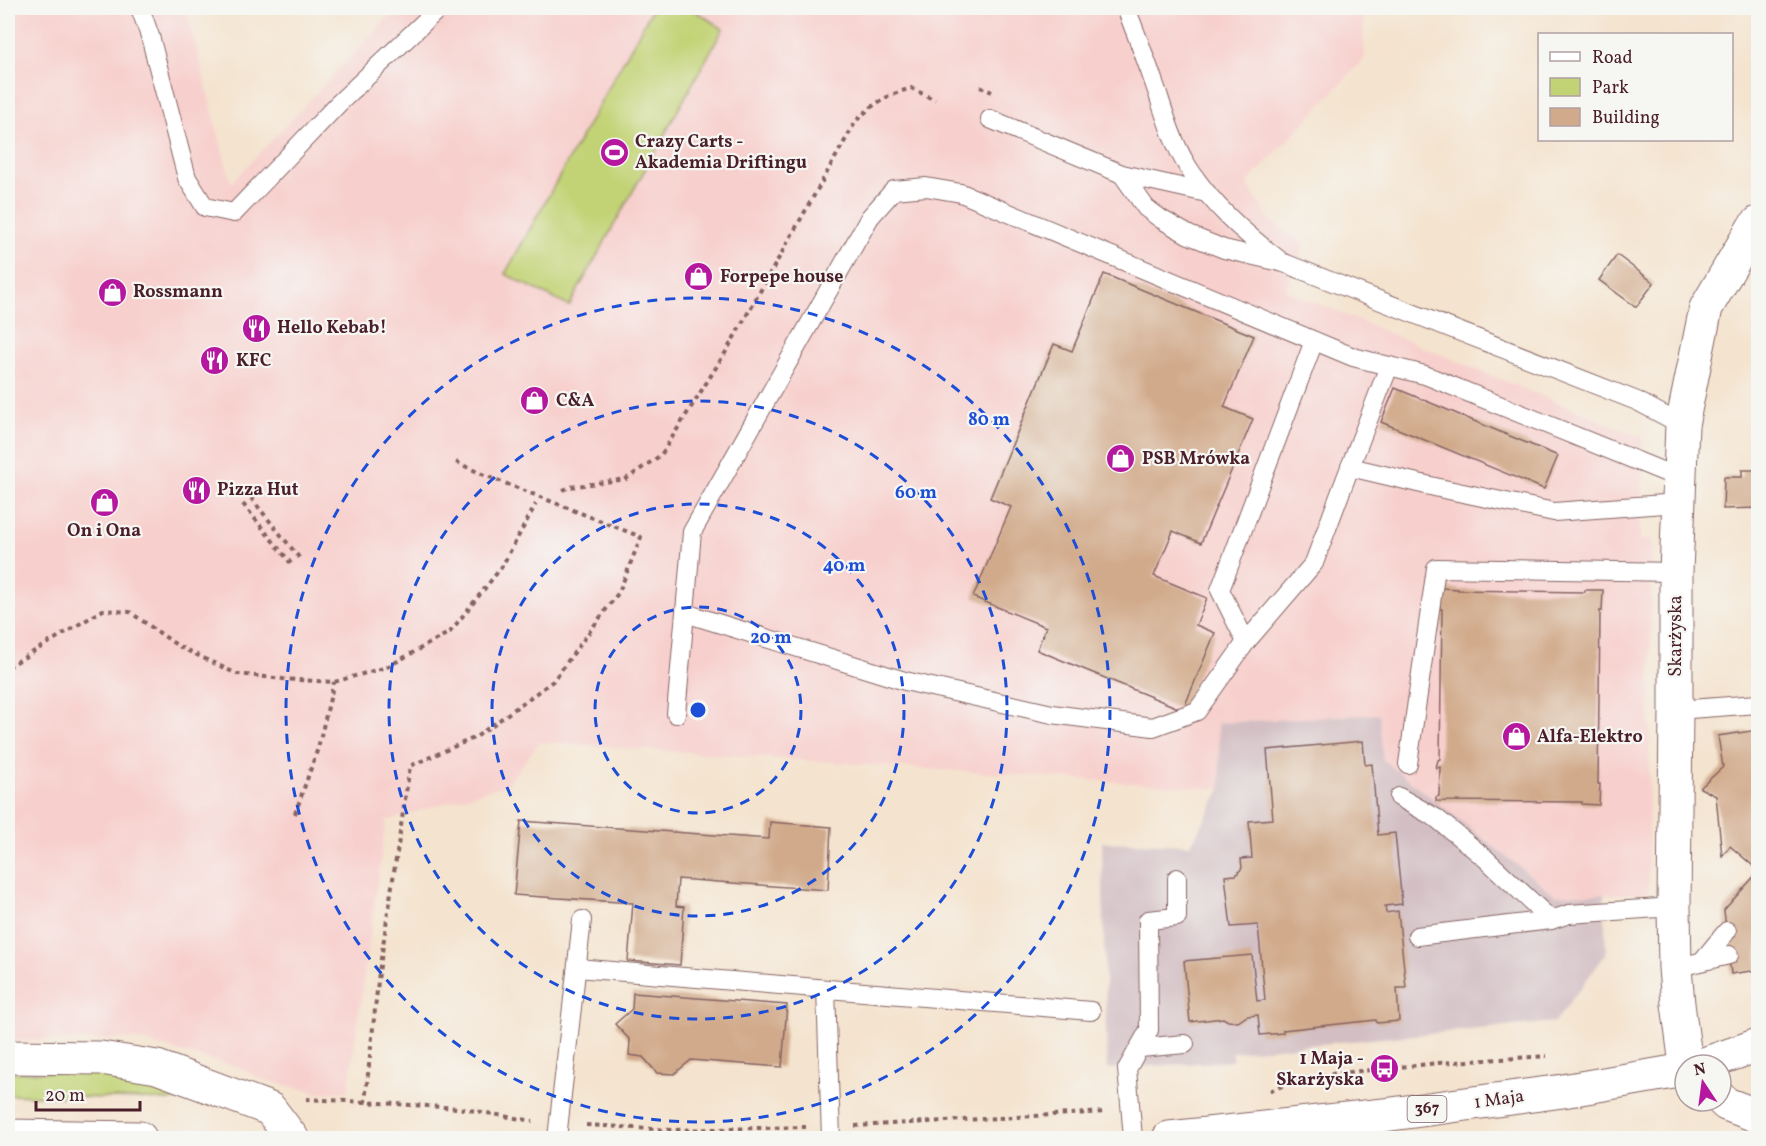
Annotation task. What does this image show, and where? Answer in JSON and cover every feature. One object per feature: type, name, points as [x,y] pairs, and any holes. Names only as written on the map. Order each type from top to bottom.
[{"type":"main road","name":"Skarżyska","points":[[1684,1053],[1678,1004],[1688,964],[1674,907],[1676,572],[1682,425],[1706,308],[1758,223]]},
{"type":"main road","points":[[1733,1054],[1758,1045]]},
{"type":"main road","points":[[8,1057],[101,1058],[157,1067],[270,1108],[292,1138]]},
{"type":"main road","points":[[1733,1067],[1758,1065]]},
{"type":"main road","name":"1 Maja","points":[[1168,1138],[1507,1099],[1673,1072]]},
{"type":"main road","points":[[1733,1107],[1758,1116]]},
{"type":"main road","points":[[8,1136],[140,1138]]},
{"type":"lane","points":[[140,8],[150,36],[187,178],[205,207],[234,213],[338,104],[439,8]]},
{"type":"lane","points":[[1126,8],[1178,147],[1188,167],[1227,215],[1284,263]]},
{"type":"lane","points":[[990,119],[1122,174],[1207,193]]},
{"type":"lane","points":[[1122,174],[1146,208],[1189,235],[1224,249],[1284,263],[1637,401],[1682,425]]},
{"type":"lane","points":[[676,714],[692,532],[870,217],[894,190],[926,187],[961,193],[1353,357],[1425,375],[1679,491]]},
{"type":"lane","points":[[1246,642],[1220,590],[1314,341]]},
{"type":"lane","points":[[685,613],[906,681],[1052,714],[1153,726],[1197,711],[1246,642],[1314,563],[1389,366]]},
{"type":"lane","points":[[1350,467],[1554,512],[1679,491]]},
{"type":"lane","points":[[1408,764],[1436,568],[1676,572]]},
{"type":"lane","points":[[1676,710],[1758,704]]},
{"type":"lane","points":[[1399,798],[1436,818],[1485,858],[1551,920]]},
{"type":"lane","points":[[1133,1138],[1127,1069],[1149,1030],[1148,920],[1177,917],[1177,878]]},
{"type":"lane","points":[[1417,936],[1551,920],[1569,914],[1674,907]]},
{"type":"lane","points":[[558,1131],[582,920]]},
{"type":"lane","points":[[1688,964],[1727,931]]},
{"type":"lane","points":[[1688,964],[1729,955]]},
{"type":"lane","points":[[577,968],[1091,1011]]},
{"type":"lane","points":[[826,989],[831,1133]]},
{"type":"lane","points":[[1140,1048],[1185,1044]]},
{"type":"path","points":[[980,87],[1002,97]]},
{"type":"path","points":[[563,490],[626,479],[661,455],[727,350],[856,121],[872,105],[889,95],[911,88],[935,100]]},
{"type":"path","points":[[456,462],[641,537],[619,592],[553,681],[476,737],[410,766],[380,972],[365,1101],[458,1108],[525,1120],[558,1131],[671,1130],[831,1133],[1130,1111]]},
{"type":"path","points":[[251,498],[302,561]]},
{"type":"path","points":[[243,504],[293,566]]},
{"type":"path","points":[[8,667],[103,610],[130,612],[178,646],[237,674],[334,682],[387,667],[450,633],[501,568],[536,504]]},
{"type":"path","points":[[295,813],[318,748],[334,682]]},
{"type":"path","points":[[1265,1093],[1294,1081],[1331,1074],[1439,1063],[1558,1055]]},
{"type":"shaded area","points":[[8,8],[186,8],[231,183],[397,8],[1362,8],[1365,58],[1247,183],[1269,220],[1305,244],[1285,290],[1643,438],[1640,540],[1652,540],[1648,893],[1555,896],[1383,760],[1379,714],[1218,723],[1221,789],[539,742],[508,784],[386,821],[348,1091],[319,1093],[285,1085],[259,1078],[238,1067],[132,1039],[8,1041]]},
{"type":"shaded area","points":[[1379,714],[1383,760],[1555,895],[1604,894],[1606,954],[1555,1022],[1233,1052],[1232,1061],[1107,1069],[1102,842],[1191,845],[1221,789],[1218,723]]},
{"type":"green space","name":"Crazy Carts - Akademia Driftingu","points":[[653,8],[691,8],[723,29],[569,306],[505,274]]},
{"type":"green space","points":[[8,1072],[96,1072],[139,1079],[193,1096],[172,1100],[8,1095]]},
{"type":"building","points":[[1617,255],[1654,283],[1636,307],[1599,280]]},
{"type":"building","name":"PSB Mrówka","points":[[1104,274],[1254,336],[1224,407],[1253,419],[1201,543],[1173,531],[1154,576],[1207,598],[1196,625],[1215,633],[1183,710],[1037,650],[1046,627],[973,597],[1011,507],[990,498],[1054,344],[1072,351]]},
{"type":"building","points":[[1395,388],[1558,456],[1544,489],[1381,422]]},
{"type":"building","points":[[1742,470],[1758,470],[1758,508],[1723,509],[1724,477],[1742,477]]},
{"type":"building","points":[[1440,588],[1585,592],[1585,590],[1603,590],[1602,611],[1600,611],[1599,805],[1582,804],[1582,802],[1436,801],[1436,797],[1439,796],[1440,767],[1436,768],[1440,759],[1442,609],[1440,609]]},
{"type":"building","points":[[1758,730],[1758,870],[1730,846],[1722,856],[1716,796],[1700,788],[1723,767],[1718,736]]},
{"type":"building","points":[[1363,741],[1365,765],[1372,764],[1378,835],[1395,833],[1402,904],[1385,906],[1386,913],[1398,911],[1406,988],[1397,988],[1399,1021],[1377,1023],[1376,1020],[1283,1030],[1283,1033],[1260,1035],[1258,1015],[1247,1016],[1238,1022],[1223,1018],[1190,1022],[1184,961],[1252,955],[1257,1001],[1265,1000],[1258,925],[1231,927],[1225,876],[1236,875],[1242,868],[1241,859],[1252,858],[1249,821],[1273,819],[1267,750]]},
{"type":"building","points":[[521,821],[769,839],[770,822],[831,827],[828,890],[678,879],[676,906],[684,907],[680,965],[628,961],[633,903],[514,895]]},
{"type":"building","points":[[1758,872],[1758,970],[1731,974],[1724,910]]},
{"type":"building","points":[[633,993],[787,1005],[782,1067],[691,1060],[674,1074],[657,1073],[643,1057],[629,1055],[630,1040],[615,1024],[632,1009]]},
{"type":"place","name":"Crazy Carts - Akademia Driftingu","points":[[614,152]]},
{"type":"place","name":"Forpepe house","points":[[699,277]]},
{"type":"place","name":"Rossmann","points":[[112,292]]},
{"type":"place","name":"Hello Kebab!","points":[[256,328]]},
{"type":"place","name":"KFC","points":[[215,361]]},
{"type":"place","name":"C&A","points":[[535,401]]},
{"type":"place","name":"PSB Mrówka","points":[[1121,459]]},
{"type":"place","name":"Pizza Hut","points":[[196,490]]},
{"type":"place","name":"On i Ona","points":[[104,502]]},
{"type":"place","name":"Alfa-Elektro","points":[[1516,737]]},
{"type":"place","name":"1 Maja - Skarżyska","points":[[1385,1069]]}]
